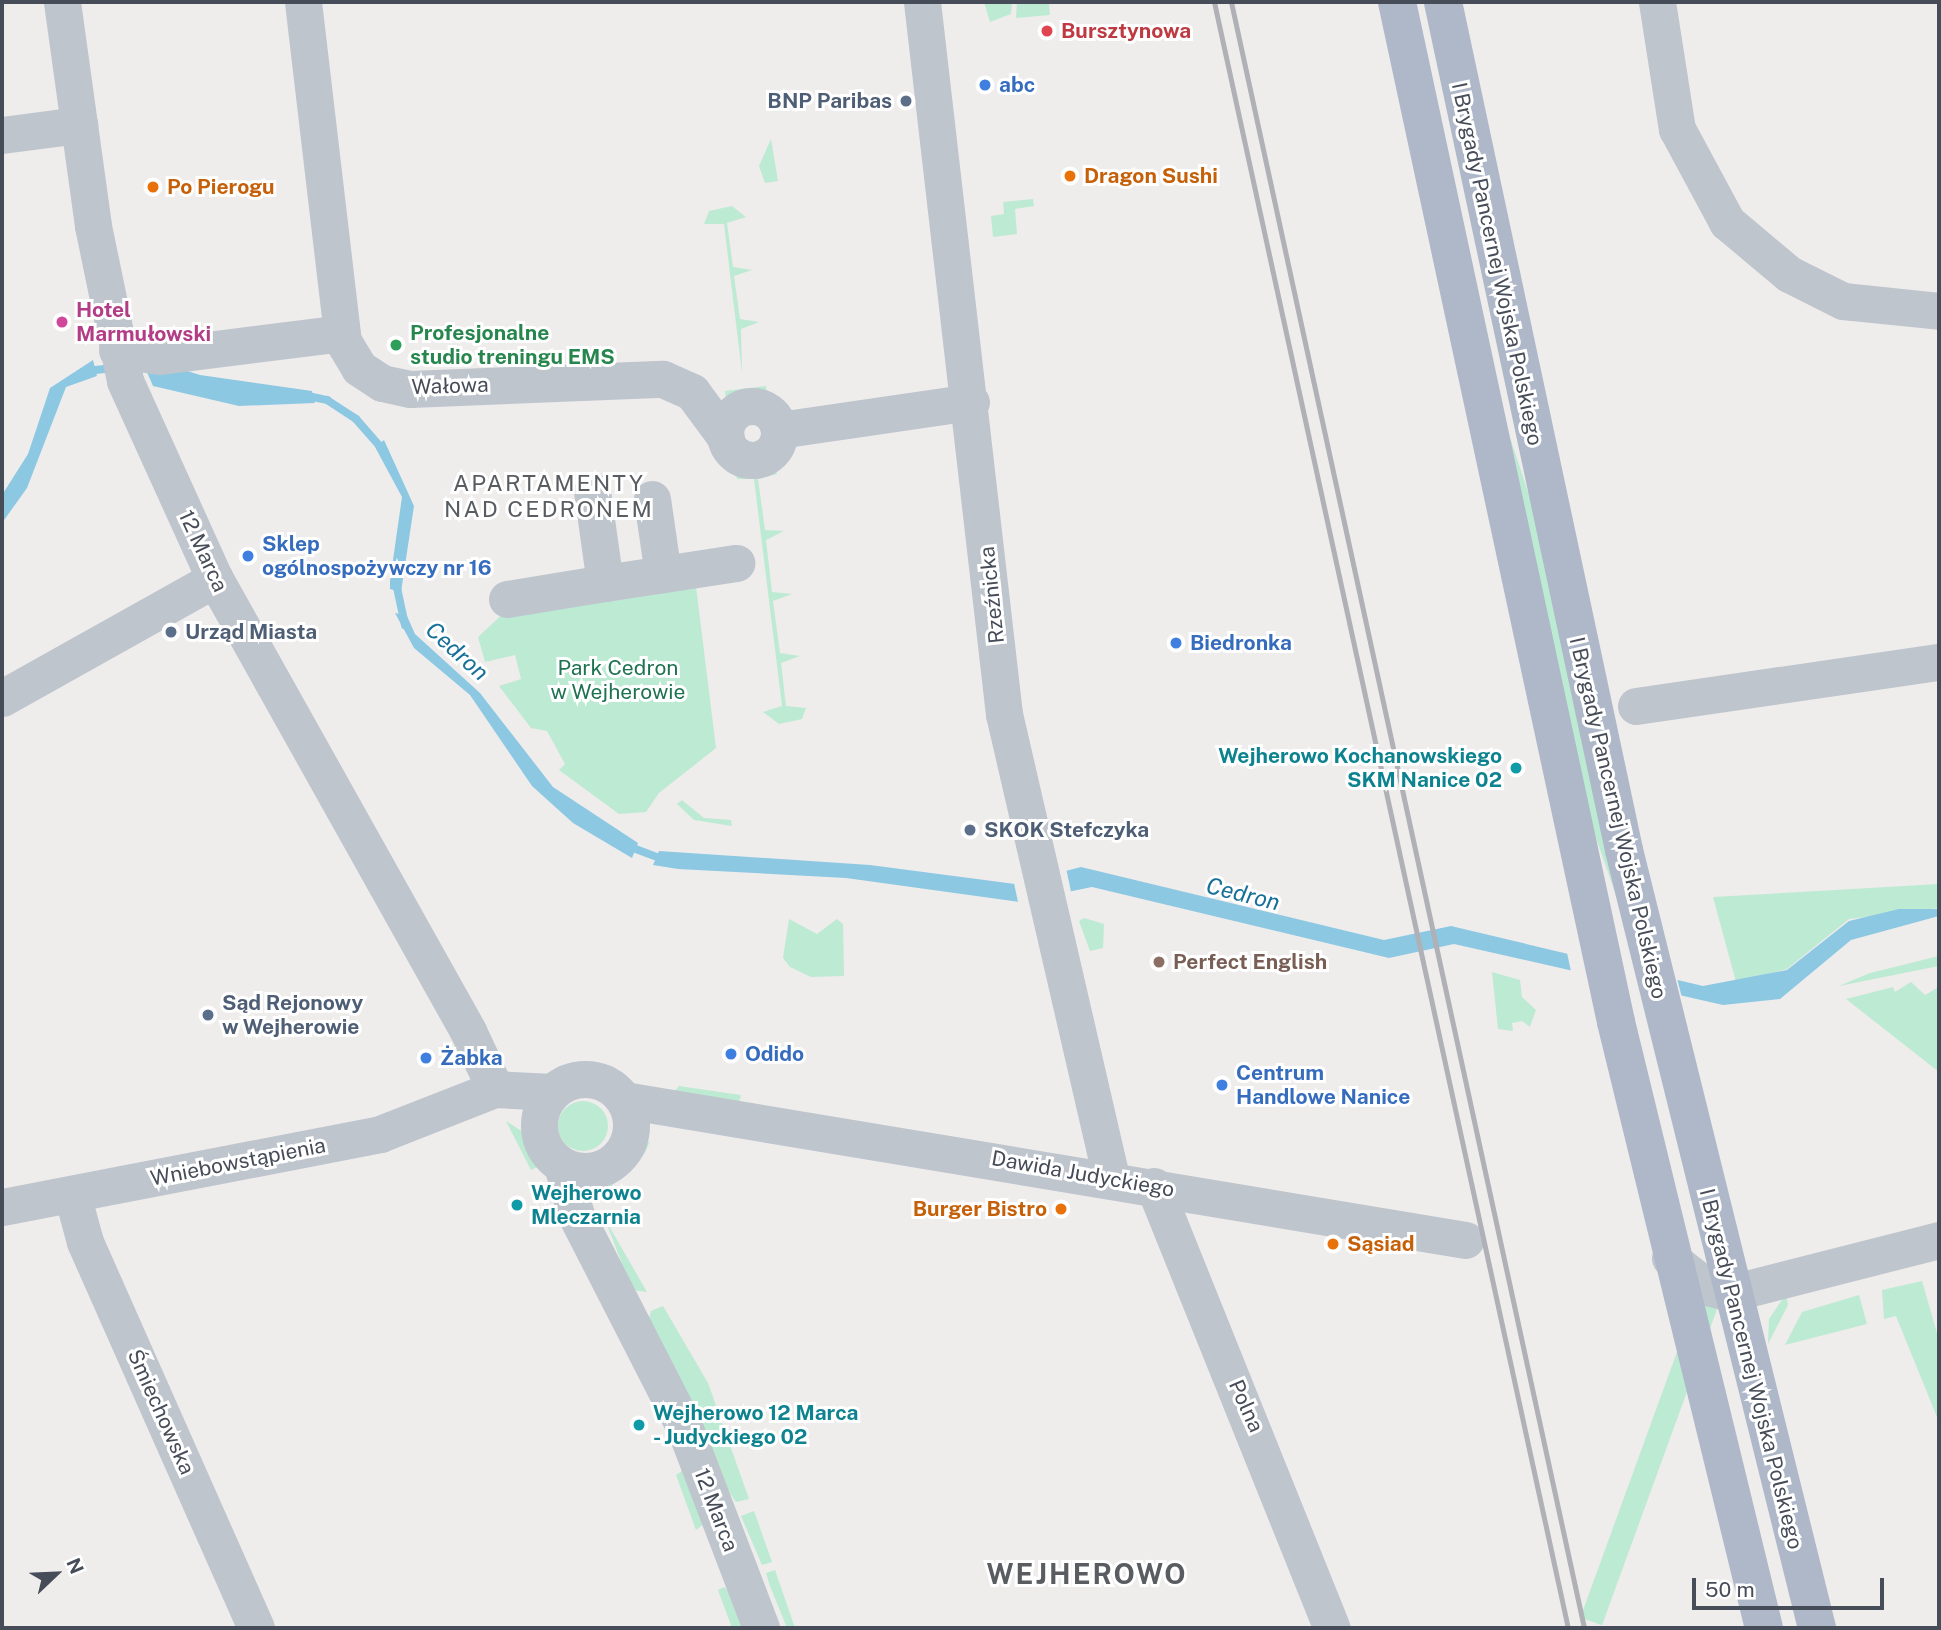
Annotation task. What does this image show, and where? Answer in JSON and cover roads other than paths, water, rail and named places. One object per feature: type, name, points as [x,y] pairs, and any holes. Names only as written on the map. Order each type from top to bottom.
[{"type":"main road","points":[[1397,2],[1616,1022],[1670,1258],[1764,1628]]},
{"type":"main road","name":"I Brygady Pancernej Wojska Polskiego","points":[[1443,2],[1649,956],[1731,1293],[1817,1628]]},
{"type":"street","name":"Wałowa","points":[[303,2],[342,333],[359,368],[394,387],[663,379],[692,393],[726,438],[733,414],[750,407],[767,411],[779,430],[971,402]]},
{"type":"street","name":"Rzeźnicka","points":[[922,2],[971,402],[1004,714],[1036,865],[1111,1179]]},
{"type":"street","points":[[1657,2],[1677,129],[1727,222],[1789,274],[1843,301],[1939,311]]},
{"type":"street","name":"12 Marca","points":[[62,3],[69,126],[121,366],[215,579],[468,1031],[482,1095]]},
{"type":"street","points":[[2,135],[69,126]]},
{"type":"street","points":[[121,366],[160,356],[342,333]]},
{"type":"street","points":[[592,491],[605,583]]},
{"type":"street","points":[[652,499],[663,574]]},
{"type":"street","points":[[507,599],[736,563]]},
{"type":"street","points":[[2,698],[215,579]]},
{"type":"street","points":[[1636,706],[1939,663]]},
{"type":"street","points":[[590,1080],[627,1116],[613,1162],[579,1168],[549,1154],[545,1107],[590,1080]]},
{"type":"street","name":"Wniebowstąpienia","points":[[2,1207],[371,1136],[482,1095],[545,1107]]},
{"type":"street","name":"Dawida Judyckiego","points":[[627,1116],[700,1114],[1154,1186],[1465,1240]]},
{"type":"street","name":"12 Marca","points":[[579,1168],[594,1242],[674,1401],[761,1628]]},
{"type":"street","name":"Polna","points":[[1154,1186],[1332,1628]]},
{"type":"street","name":"Śmiechowska","points":[[72,1194],[85,1242],[256,1628]]},
{"type":"street","points":[[1670,1258],[1707,1287],[1731,1293],[1939,1240]]},
{"type":"water","points":[[140,356],[200,375],[312,391],[315,403],[239,406],[153,386]]},
{"type":"water","points":[[93,360],[97,376],[66,387],[27,488],[2,523],[2,495],[28,454],[50,388]]},
{"type":"water","points":[[384,440],[414,506],[401,592],[390,589],[390,581],[402,497],[375,447]]},
{"type":"water","points":[[395,613],[407,616],[415,634],[480,693],[553,787],[638,843],[632,858],[573,823],[532,786],[470,695],[414,648]]},
{"type":"water","points":[[659,851],[870,865],[1015,884],[1081,867],[1384,940],[1451,926],[1703,986],[1787,970],[1849,921],[1899,909],[1939,909],[1939,916],[1851,940],[1780,999],[1723,1005],[1454,944],[1389,958],[1092,887],[1019,902],[846,878],[678,869],[653,865]]},
{"type":"waterway","name":"Cedron","points":[[86,371],[114,368]]},
{"type":"waterway","name":"Cedron","points":[[303,395],[327,400],[356,419],[384,451]]},
{"type":"waterway","name":"Cedron","points":[[396,583],[405,625]]},
{"type":"waterway","name":"Cedron","points":[[625,845],[665,860]]},
{"type":"railway","points":[[1214,2],[1568,1628]]},
{"type":"railway","points":[[1231,2],[1584,1628]]},
{"type":"place","name":"Bursztynowa","points":[[1047,31]]},
{"type":"place","name":"abc","points":[[985,85]]},
{"type":"place","name":"BNP Paribas","points":[[906,101]]},
{"type":"place","name":"Dragon Sushi","points":[[1070,176]]},
{"type":"place","name":"Po Pierogu","points":[[153,187]]},
{"type":"place","name":"Hotel Marmułowski","points":[[62,322]]},
{"type":"place","name":"Profesjonalne studio treningu EMS","points":[[396,345]]},
{"type":"place","name":"Sklep ogólnospożywczy nr 16","points":[[248,556]]},
{"type":"place","name":"Urząd Miasta","points":[[171,632]]},
{"type":"place","name":"Biedronka","points":[[1176,643]]},
{"type":"place","name":"Wejherowo Kochanowskiego SKM Nanice 02","points":[[1516,768]]},
{"type":"place","name":"SKOK Stefczyka","points":[[970,830]]},
{"type":"place","name":"Perfect English","points":[[1159,962]]},
{"type":"place","name":"Sąd Rejonowy w Wejherowie","points":[[208,1015]]},
{"type":"place","name":"Odido","points":[[731,1054]]},
{"type":"place","name":"Żabka","points":[[426,1058]]},
{"type":"place","name":"Centrum Handlowe Nanice","points":[[1222,1085]]},
{"type":"place","name":"Wejherowo Mleczarnia","points":[[517,1205]]},
{"type":"place","name":"Burger Bistro","points":[[1061,1209]]},
{"type":"place","name":"Sąsiad","points":[[1333,1244]]},
{"type":"place","name":"Wejherowo 12 Marca - Judyckiego 02","points":[[639,1425]]},
{"type":"district","name":"APARTAMENTY NAD CEDRONEM","points":[[549,496]]},
{"type":"district","name":"WEJHEROWO","points":[[1087,1574]]},
{"type":"park label","name":"Park Cedron w Wejherowie","points":[[618,680]]}]
